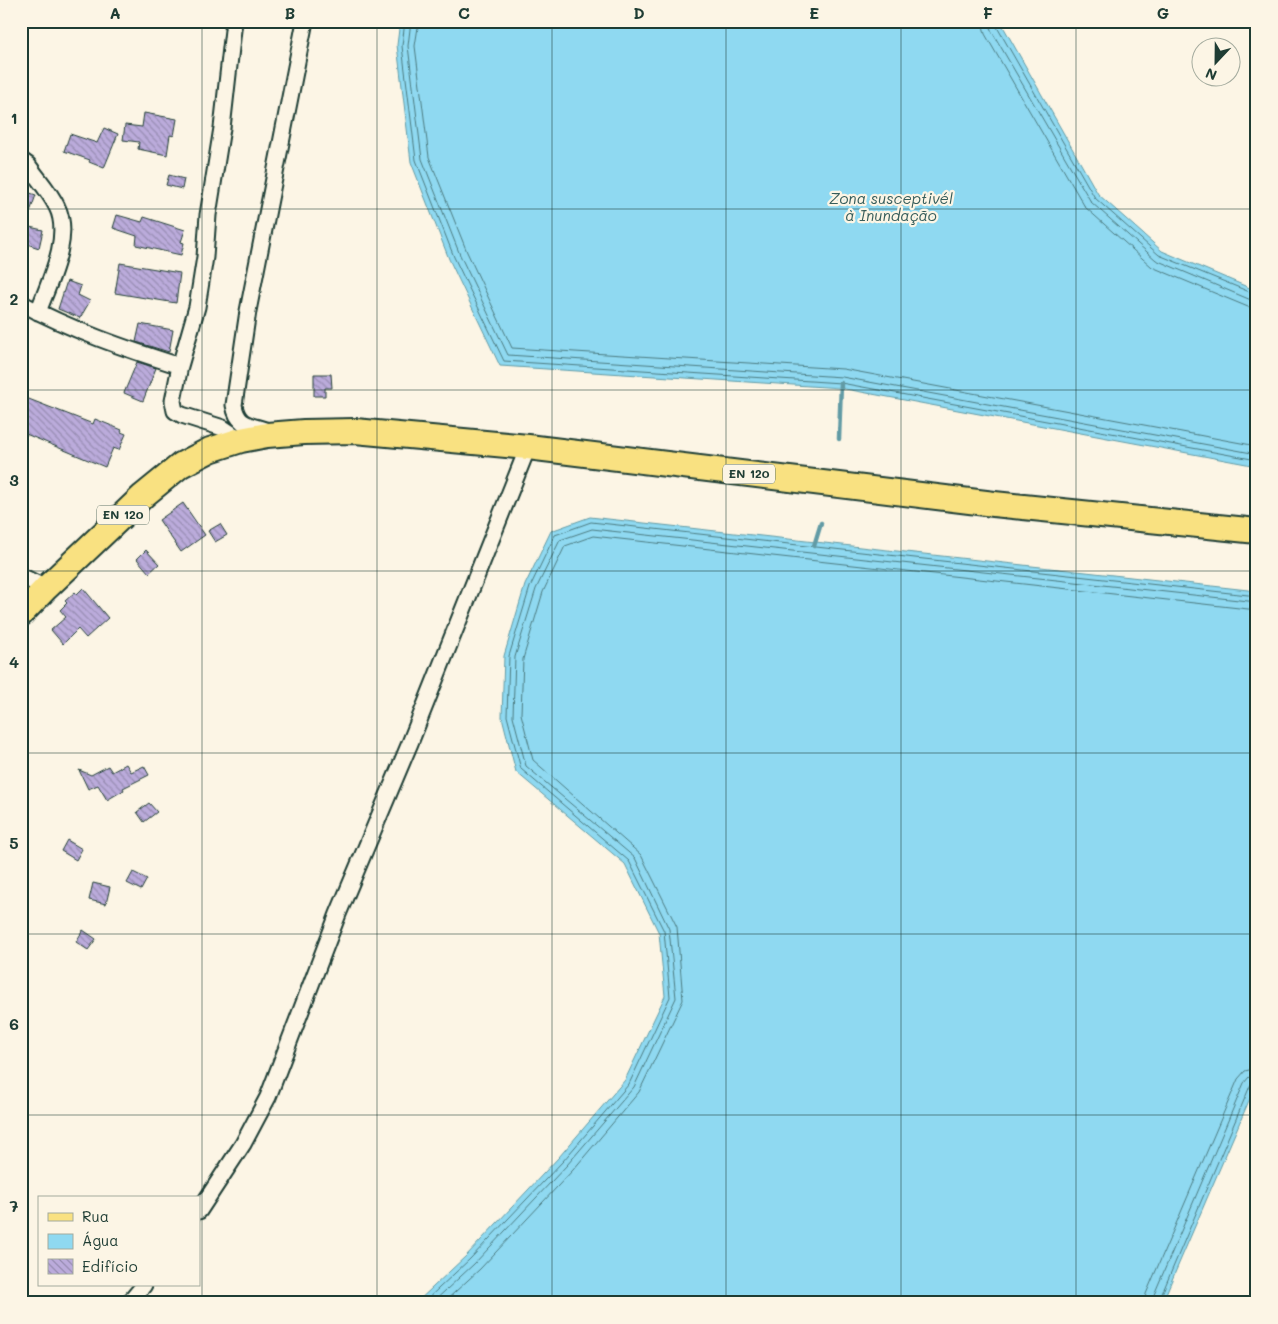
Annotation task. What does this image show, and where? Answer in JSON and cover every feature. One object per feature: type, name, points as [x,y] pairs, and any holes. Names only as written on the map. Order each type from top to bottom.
[{"type":"main road","name":"EN 120","points":[[21,614],[143,496],[181,465],[210,450],[241,440],[276,434],[304,432],[355,431],[528,447],[994,504],[1257,531]]},
{"type":"street","points":[[234,21],[222,128],[208,215],[205,257],[197,307],[180,366],[173,402],[176,411],[182,415],[223,428],[241,440]]},
{"type":"street","points":[[276,434],[247,425],[236,415],[234,405],[248,312],[305,21]]},
{"type":"street","points":[[21,160],[28,165],[57,206],[63,223],[63,235],[38,312]]},
{"type":"street","points":[[21,302],[38,312],[126,349],[180,366]]},
{"type":"street","points":[[200,1209],[243,1144],[268,1097],[338,914],[413,734],[528,447]]},
{"type":"street","points":[[21,576],[46,588]]},
{"type":"street","points":[[129,1303],[143,1286]]},
{"type":"water","name":"Zona susceptivél à Inundação","points":[[400,21],[1000,21],[1098,194],[1162,251],[1257,291],[1257,466],[840,388],[500,366],[449,259],[411,162],[397,45]]},
{"type":"water","points":[[590,517],[1257,591],[1257,1082],[1162,1303],[416,1303],[466,1256],[559,1157],[625,1080],[665,996],[659,933],[625,864],[516,772],[502,717],[504,656],[525,585],[551,531]]},
{"type":"building","points":[[144,113],[177,119],[174,136],[170,135],[167,155],[138,149],[139,142],[123,140],[125,125],[142,127]]},
{"type":"building","points":[[104,128],[118,134],[104,168],[89,162],[90,160],[64,151],[70,134],[97,143]]},
{"type":"building","points":[[169,175],[184,179],[182,189],[166,185]]},
{"type":"building","points":[[21,190],[36,195],[25,226],[43,230],[39,248],[21,242]]},
{"type":"building","points":[[117,215],[142,222],[144,217],[185,230],[181,242],[184,243],[181,255],[136,245],[137,236],[113,228]]},
{"type":"building","points":[[120,263],[180,273],[176,303],[115,293]]},
{"type":"building","points":[[67,281],[81,286],[78,295],[90,301],[80,318],[58,309]]},
{"type":"building","points":[[140,324],[173,330],[169,352],[136,342]]},
{"type":"building","points":[[137,362],[156,368],[143,401],[124,393]]},
{"type":"building","points":[[314,374],[331,374],[332,388],[325,388],[325,396],[314,396]]},
{"type":"building","points":[[21,396],[93,424],[95,419],[122,430],[121,432],[126,434],[119,450],[113,448],[105,467],[21,432]]},
{"type":"building","points":[[183,503],[205,535],[181,552],[159,520]]},
{"type":"building","points":[[220,524],[227,535],[215,542],[208,531]]},
{"type":"building","points":[[146,550],[159,564],[149,573],[137,559]]},
{"type":"building","points":[[83,588],[108,618],[86,638],[78,629],[63,644],[51,630],[66,617],[60,610],[67,603],[65,601]]},
{"type":"building","points":[[126,764],[131,772],[144,766],[149,775],[123,788],[124,790],[107,800],[98,785],[88,789],[79,770],[91,775],[108,766],[112,772]]},
{"type":"building","points":[[149,803],[157,812],[144,822],[137,812]]},
{"type":"building","points":[[67,840],[82,849],[76,860],[61,851]]},
{"type":"building","points":[[133,872],[147,879],[141,890],[127,883]]},
{"type":"building","points":[[93,883],[110,887],[106,904],[89,900]]},
{"type":"building","points":[[83,930],[96,939],[88,950],[76,942]]},
{"type":"waterway","points":[[839,439],[841,383]]},
{"type":"waterway","points":[[814,546],[821,523]]}]
